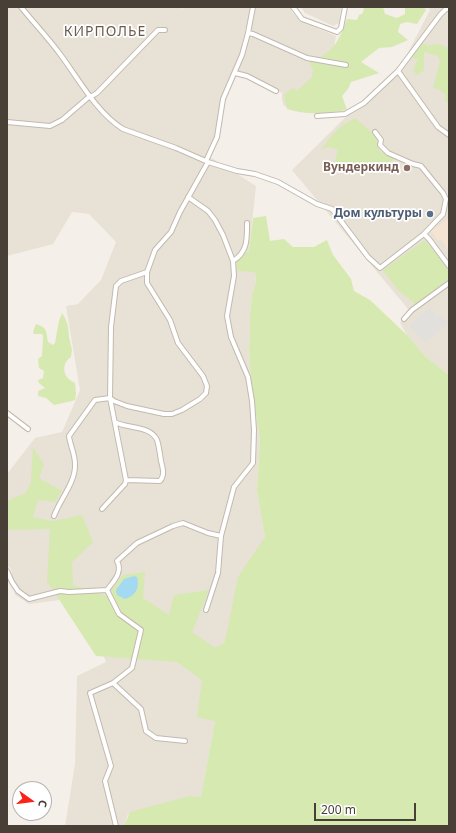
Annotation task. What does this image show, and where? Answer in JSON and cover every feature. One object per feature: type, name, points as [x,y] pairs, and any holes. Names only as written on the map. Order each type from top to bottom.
[{"type":"street","points":[[21,7],[60,54],[90,96],[117,126],[207,161],[278,182],[316,204],[332,209],[368,257],[380,268],[424,234],[443,214],[446,199],[443,193],[421,166],[388,153],[380,145],[381,140],[375,132]]},
{"type":"street","points":[[54,516],[71,481],[76,463],[68,436],[95,400],[110,398],[123,404],[153,412],[172,414],[200,399],[206,393],[207,386],[203,376],[178,343],[170,320],[147,283],[147,272],[156,250],[171,232],[207,161],[217,137],[223,99],[235,73],[248,33],[253,7]]},
{"type":"street","points":[[293,7],[302,19],[337,32],[341,28],[345,7]]},
{"type":"street","points":[[317,116],[345,114],[364,103],[398,71],[440,15],[446,9],[449,9]]},
{"type":"street","points":[[7,122],[50,126],[62,120],[90,96],[97,93],[158,30],[165,30]]},
{"type":"street","points":[[248,33],[307,58],[346,65]]},
{"type":"street","points":[[398,71],[438,127],[449,135]]},
{"type":"street","points":[[235,73],[247,76],[276,91]]},
{"type":"street","points":[[188,197],[208,211],[215,220],[233,261],[234,276],[227,316],[231,338],[248,377],[252,401],[254,430],[253,463],[234,487],[221,536],[218,573],[206,610]]},
{"type":"street","points":[[233,261],[240,257],[245,249],[247,240],[247,223]]},
{"type":"street","points":[[424,234],[449,266]]},
{"type":"street","points":[[102,509],[125,484],[126,480],[110,398],[111,327],[116,286],[121,281],[147,272]]},
{"type":"street","points":[[404,319],[412,310],[449,283]]},
{"type":"street","points":[[7,414],[28,429]]},
{"type":"street","points":[[115,422],[121,425],[146,430],[156,438],[158,444],[163,474],[160,481],[126,480]]},
{"type":"street","points":[[107,590],[120,571],[120,565],[117,561],[137,542],[183,523],[208,533],[221,536]]},
{"type":"street","points":[[8,572],[18,591],[24,597],[29,599],[60,591],[107,590]]},
{"type":"street","points":[[107,590],[119,614],[141,630],[132,668],[113,682],[90,693],[111,766],[105,781],[116,826]]},
{"type":"street","points":[[113,682],[141,709],[146,731],[156,738],[184,741]]},
{"type":"shaded area","points":[[7,7],[180,7],[186,12],[181,7],[290,7],[292,12],[300,21],[336,36],[332,58],[343,60],[340,111],[316,113],[296,110],[284,106],[282,93],[248,75],[238,72],[252,30],[246,28],[239,57],[221,97],[216,136],[207,155],[256,186],[249,251],[240,257],[239,270],[255,271],[256,282],[252,295],[249,349],[251,383],[260,439],[257,491],[265,537],[215,721],[196,826],[138,826],[128,814],[124,826],[65,826],[75,764],[77,676],[106,662],[83,597],[29,604],[15,595],[11,569],[7,566],[7,474],[35,438],[62,432],[80,390],[66,306],[78,304],[101,280],[116,242],[89,214],[72,212],[53,244],[7,256]]},
{"type":"shaded area","points":[[301,7],[341,7],[339,23],[333,26],[305,13]]},
{"type":"shaded area","points":[[428,7],[449,7],[449,375],[425,356],[407,335],[400,323],[408,309],[292,170],[363,100],[401,66],[430,10]]},
{"type":"shaded area","points":[[449,218],[449,251],[442,240],[437,240],[431,231]]},
{"type":"shaded area","points":[[429,308],[437,317],[440,314],[448,323],[425,343],[409,325]]},
{"type":"green space","points":[[364,7],[383,7],[385,14],[397,18],[405,14],[405,7],[424,7],[426,10],[417,24],[407,22],[400,24],[398,32],[408,40],[392,47],[379,48],[361,62],[379,73],[351,82],[348,89],[342,96],[347,110],[324,113],[303,113],[287,109],[284,95],[293,88],[297,91],[312,77],[313,70],[309,61],[318,61],[321,56],[329,51],[340,36],[347,19],[357,20],[359,15],[363,13]]},
{"type":"green space","points":[[422,42],[427,46],[439,44],[449,49],[449,103],[445,101],[445,94],[438,89],[433,88],[440,61],[438,56],[424,52],[424,70],[417,75],[413,71],[418,59],[411,58],[414,51]]},
{"type":"green space","points":[[355,118],[376,136],[379,151],[394,158],[390,166],[371,167],[353,174],[335,161],[338,149],[328,147],[321,150],[336,131]]},
{"type":"green space","points":[[266,216],[270,241],[284,239],[293,247],[314,247],[327,240],[333,255],[351,279],[354,291],[370,300],[407,335],[425,356],[449,375],[449,826],[124,826],[130,812],[190,796],[201,797],[215,721],[197,717],[202,680],[177,662],[96,656],[47,581],[50,529],[7,530],[7,501],[25,494],[31,483],[33,447],[44,465],[39,478],[62,491],[55,502],[38,500],[33,517],[53,521],[82,515],[93,542],[72,562],[73,585],[107,596],[123,575],[145,572],[143,598],[169,615],[174,595],[209,590],[192,632],[215,648],[225,642],[238,577],[265,537],[257,491],[260,439],[251,383],[249,349],[252,295],[256,282],[255,272],[238,271],[236,259],[249,251],[253,218]]},
{"type":"green space","points":[[425,240],[449,269],[449,278],[417,305],[398,290],[383,270]]},
{"type":"green space","points":[[62,313],[68,326],[72,350],[71,357],[65,364],[65,375],[75,383],[76,394],[75,400],[54,405],[46,398],[38,396],[38,391],[45,388],[39,383],[38,380],[43,378],[44,371],[39,368],[38,359],[42,356],[43,337],[42,334],[34,334],[33,332],[36,324],[43,327],[46,330],[48,342],[53,345],[55,343]]},
{"type":"water","points":[[134,576],[137,577],[138,584],[136,591],[132,596],[125,599],[117,595],[116,590],[124,579]]},
{"type":"place","name":"Вундеркинд","points":[[407,168]]},
{"type":"place","name":"Дом культуры","points":[[430,214]]},
{"type":"district","name":"КИРПОЛЬЕ","points":[[105,32]]}]
